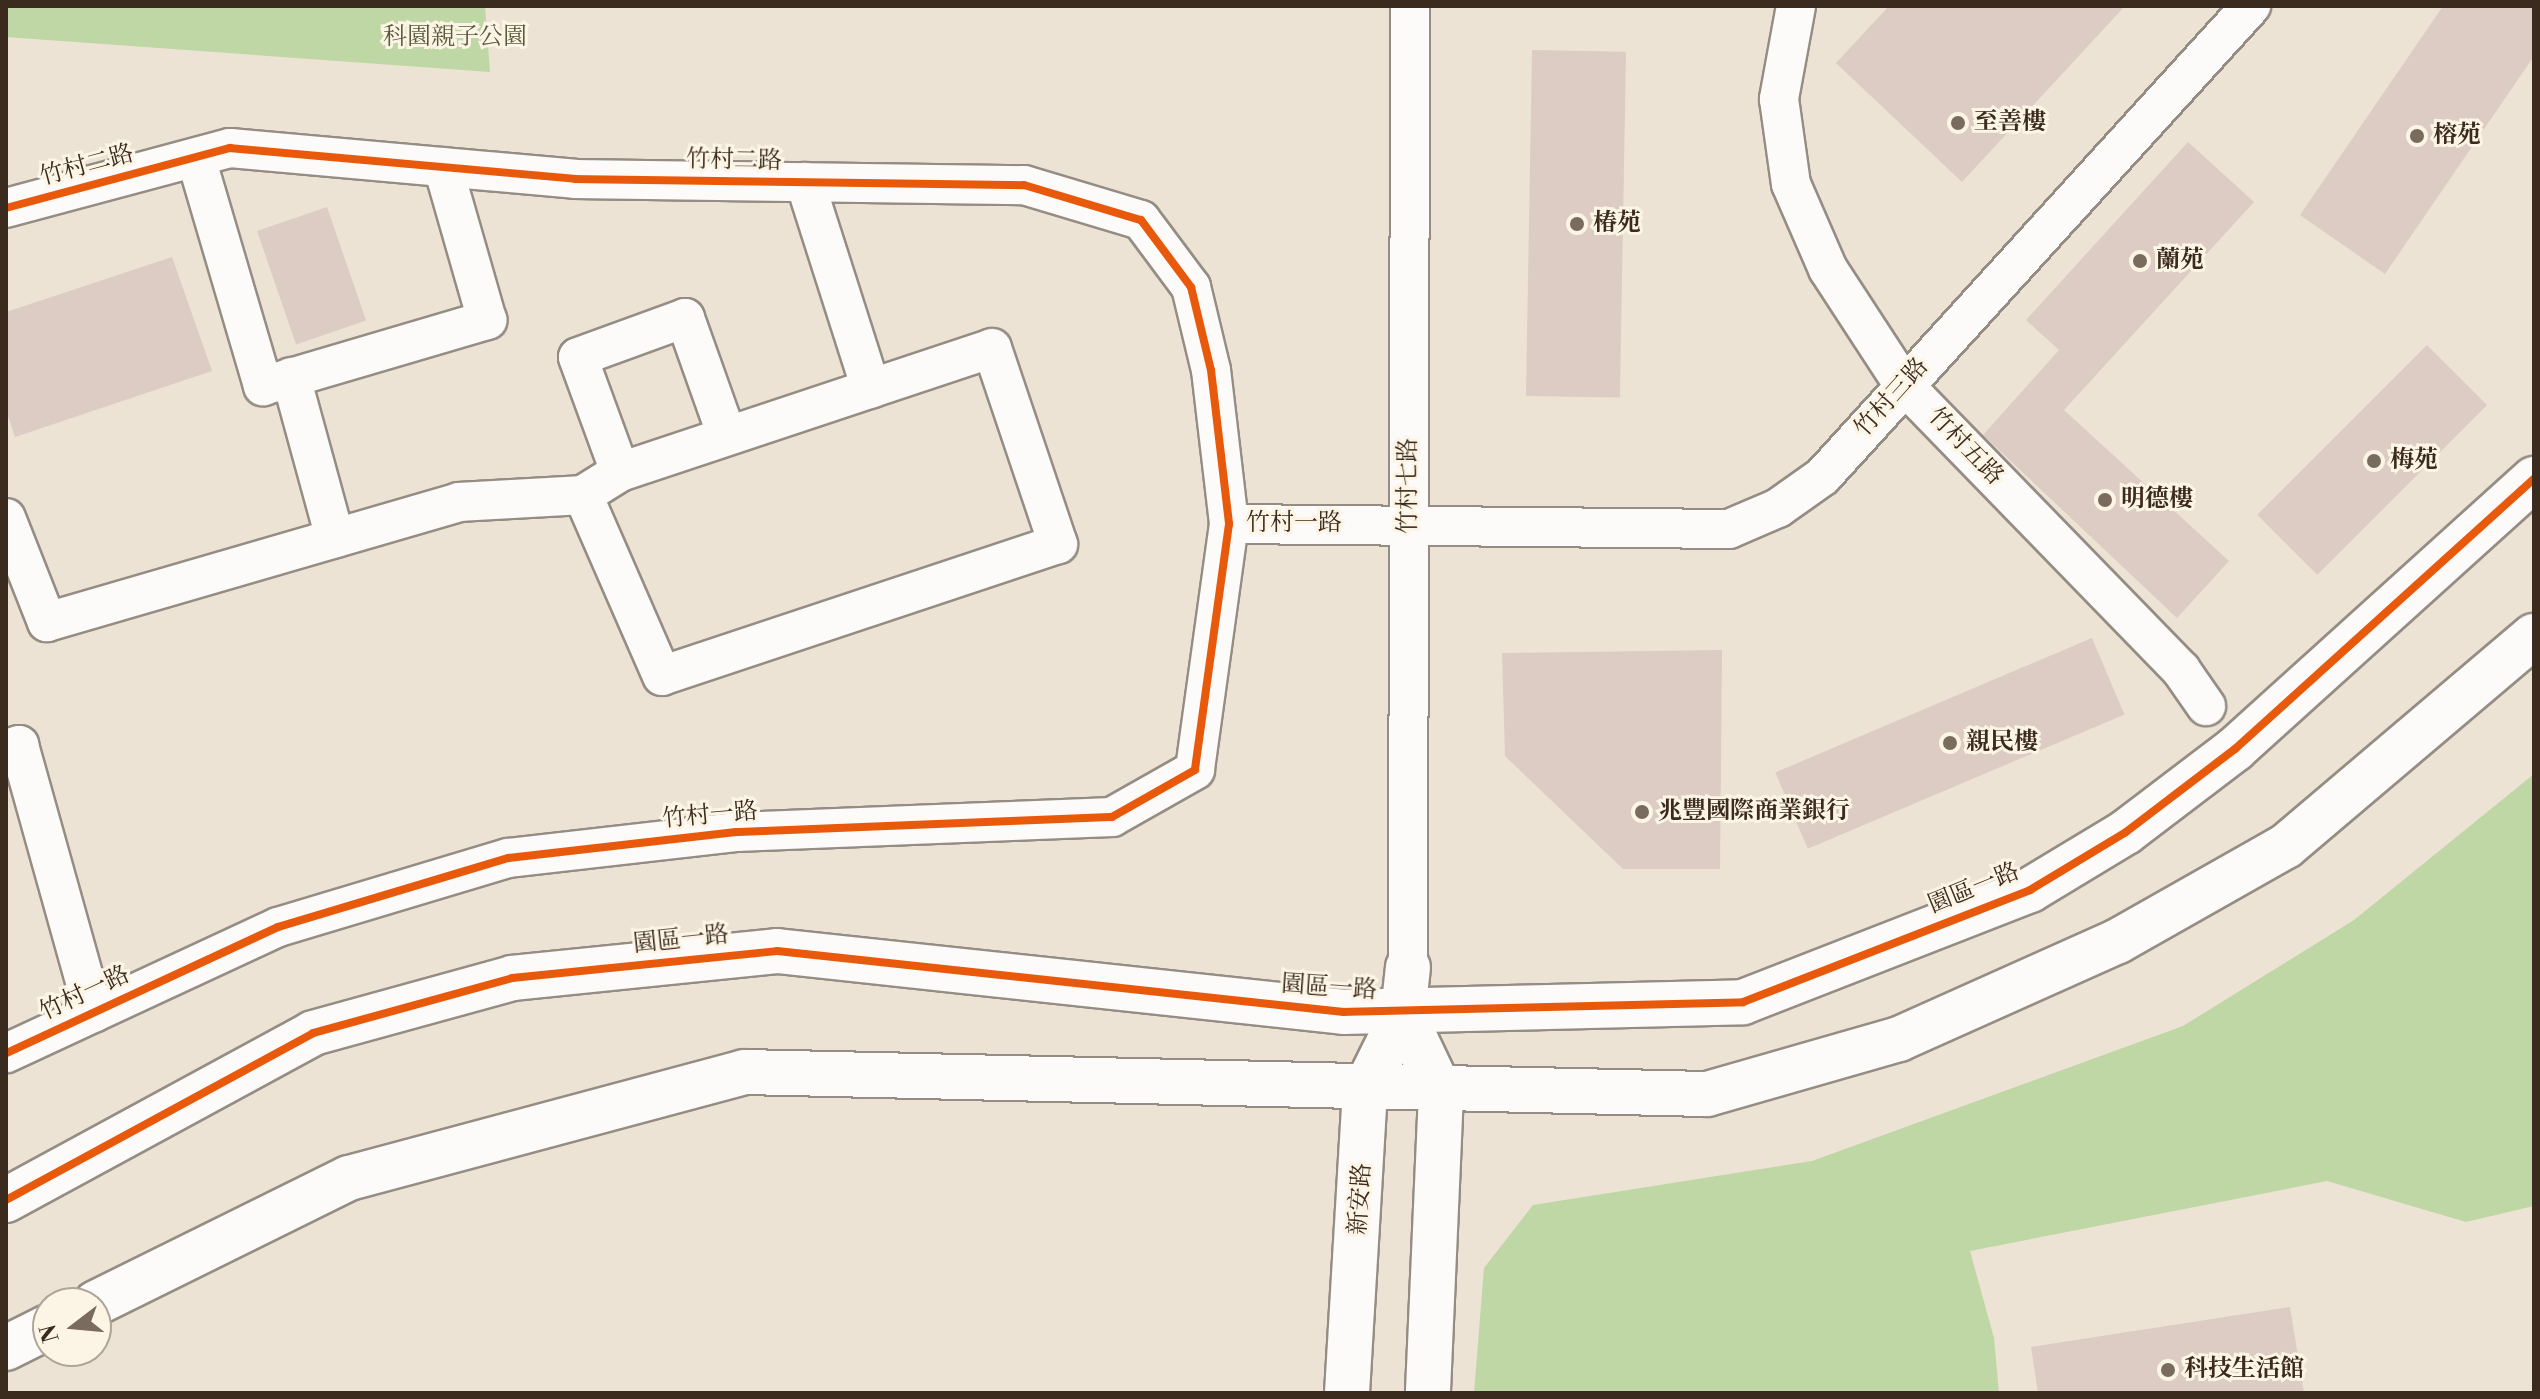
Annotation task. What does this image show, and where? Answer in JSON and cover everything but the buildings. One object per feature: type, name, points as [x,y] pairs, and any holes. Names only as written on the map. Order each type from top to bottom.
[{"type":"street","name":"竹村七路","points":[[1408,967],[1410,6]]},
{"type":"street","name":"竹村五路","points":[[1796,6],[1779,99],[1791,184],[1828,269],[1903,384],[2181,670],[2206,706]]},
{"type":"street","name":"竹村三路","points":[[1409,525],[1729,529],[1778,508],[1823,476],[1903,384],[2251,6]]},
{"type":"street","name":"竹村二路","points":[[6,208],[230,148],[575,179],[1024,185],[1141,220],[1191,287],[1211,370],[1229,524]]},
{"type":"street","points":[[196,158],[263,386],[487,320],[443,167]]},
{"type":"street","points":[[805,182],[871,389]]},
{"type":"street","points":[[620,472],[578,357],[685,318],[727,436]]},
{"type":"street","points":[[6,518],[47,622],[459,502],[583,495],[620,472],[992,348],[1058,544],[662,676],[583,495]]},
{"type":"street","points":[[291,377],[335,538]]},
{"type":"street","name":"園區一路","points":[[6,1200],[313,1033],[512,978],[777,951],[1403,1013],[1743,1002],[2030,890],[2126,832],[2235,749],[2534,479]]},
{"type":"street","name":"竹村一路","points":[[6,1053],[278,927],[508,858],[736,832],[1112,817],[1195,770],[1229,524],[1409,525]]},
{"type":"street","points":[[112,1295],[349,1178],[744,1072],[1441,1093],[1707,1094],[1899,1039],[2118,941],[2286,846],[2534,636]]},
{"type":"street","points":[[6,749],[19,745],[94,1013]]},
{"type":"street","name":"新安路","points":[[1347,1393],[1365,1090],[1403,1013],[1408,967]]},
{"type":"street","points":[[1403,1013],[1441,1093],[1428,1393]]},
{"type":"street","points":[[6,1348],[32,1335]]},
{"type":"green space","name":"科園親子公園","points":[[6,6],[485,6],[490,72],[6,37]]},
{"type":"green space","points":[[2534,774],[2534,1206],[2466,1222],[2327,1181],[1970,1251],[1994,1338],[1999,1393],[1474,1393],[1484,1268],[1533,1205],[1812,1161],[2183,1026],[2354,920]]},
{"type":"cycle path","points":[[6,208],[230,148],[575,179],[1024,185],[1141,220],[1191,287],[1211,370],[1229,524],[1195,770],[1112,817],[736,832],[508,858],[278,927],[6,1053]]},
{"type":"cycle path","points":[[6,1200],[313,1033],[512,978],[777,951],[1344,1012],[1743,1002],[2030,890],[2126,832],[2235,749],[2534,479]]},
{"type":"place","name":"至善樓","points":[[1958,123]]},
{"type":"place","name":"榕苑","points":[[2417,136]]},
{"type":"place","name":"椿苑","points":[[1577,224]]},
{"type":"place","name":"蘭苑","points":[[2140,261]]},
{"type":"place","name":"梅苑","points":[[2374,461]]},
{"type":"place","name":"明德樓","points":[[2105,500]]},
{"type":"place","name":"親民樓","points":[[1950,743]]},
{"type":"place","name":"兆豐國際商業銀行","points":[[1642,812]]},
{"type":"place","name":"科技生活館","points":[[2168,1370]]}]
